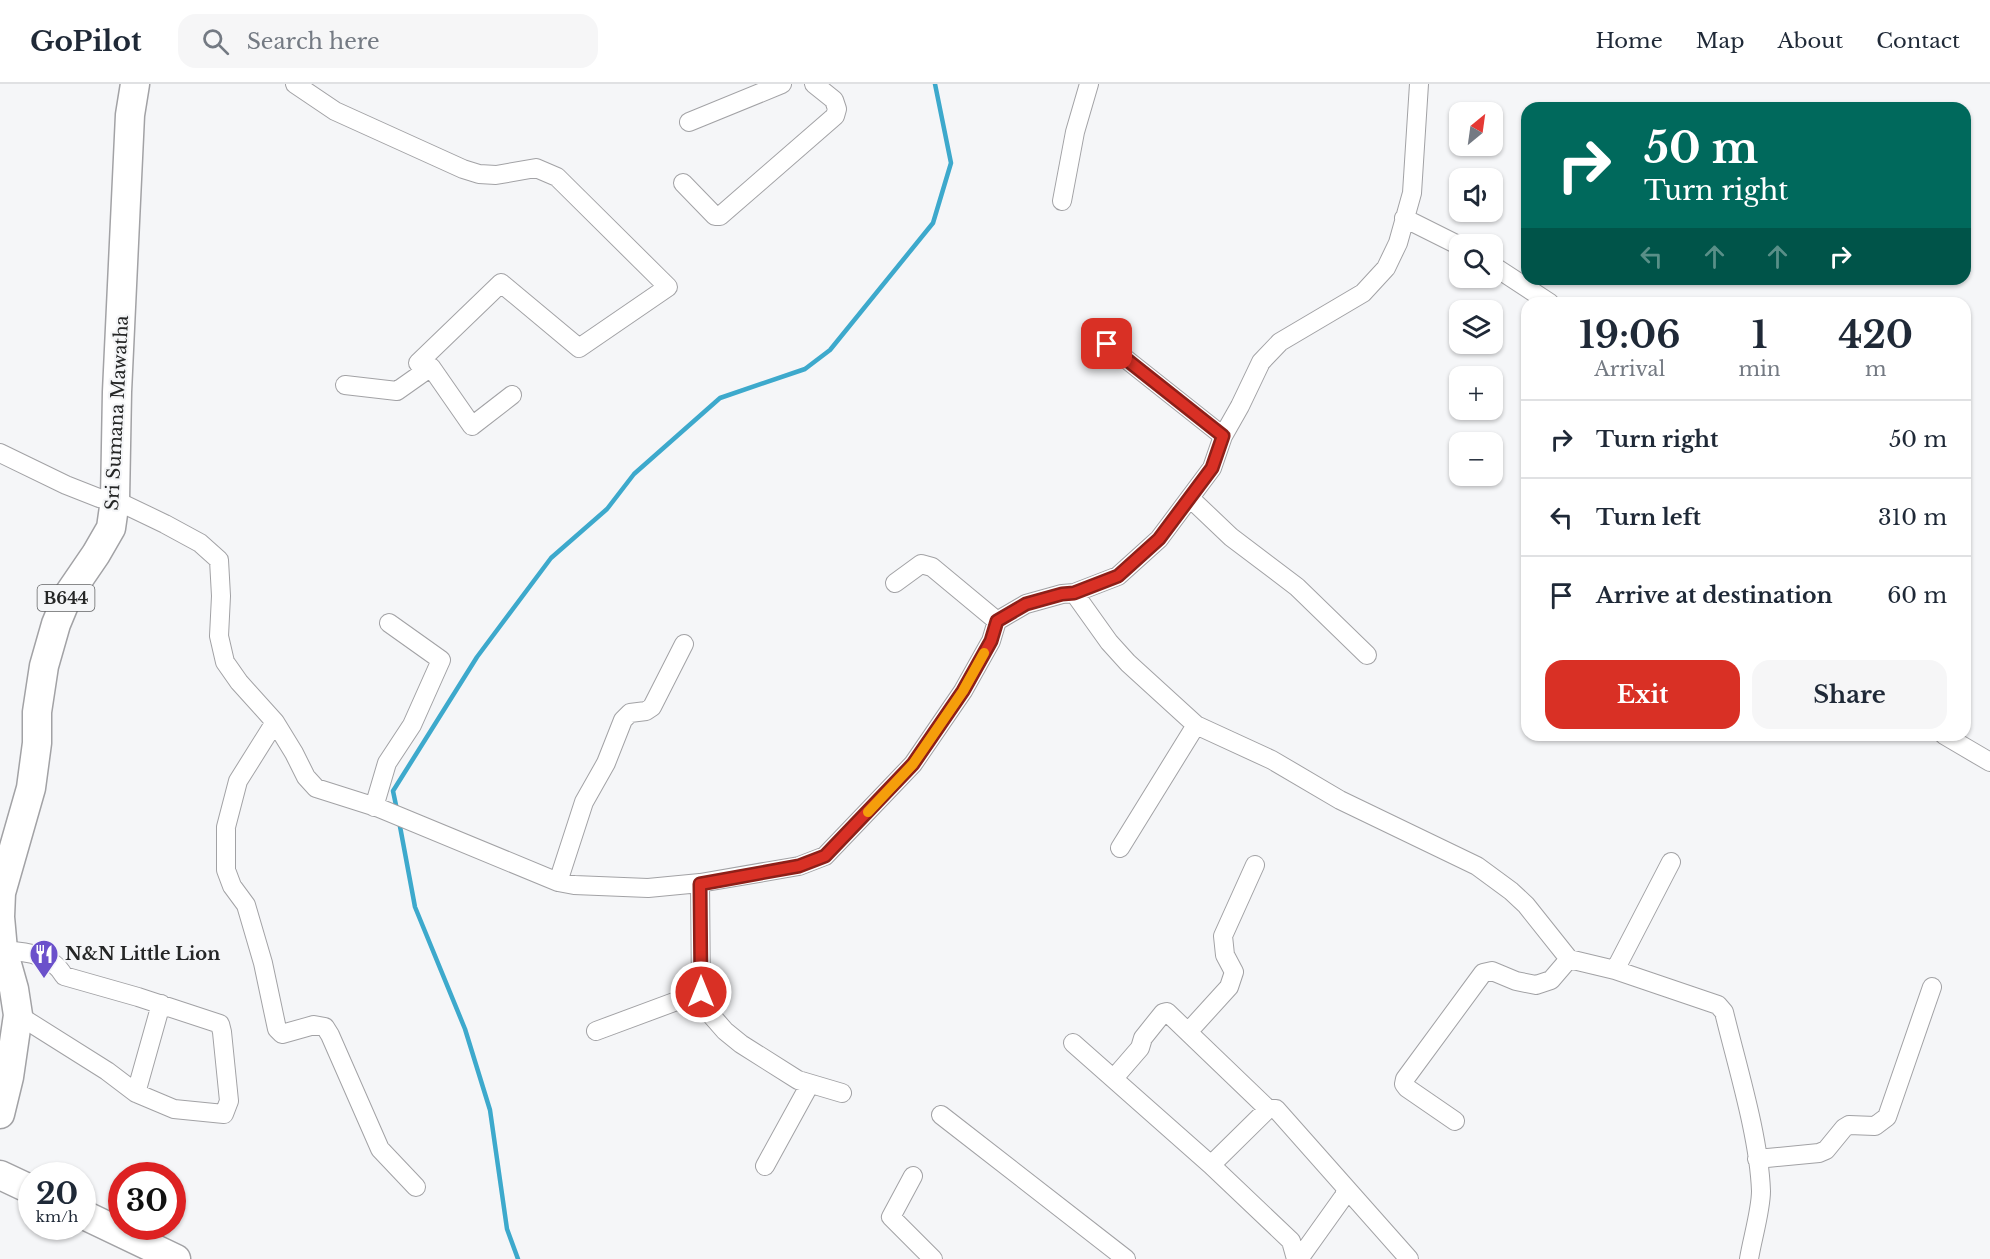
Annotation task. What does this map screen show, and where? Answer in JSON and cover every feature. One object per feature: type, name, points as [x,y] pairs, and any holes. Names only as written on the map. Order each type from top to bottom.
[{"type":"main road","name":"Sri Sumana Mawatha","points":[[0,1114],[9,1077],[18,1015],[4,963],[0,917],[1,893],[32,788],[37,743],[37,712],[44,666],[56,624],[68,595],[111,528],[115,500],[117,392],[130,115],[135,84]]},
{"type":"main road","points":[[0,1175],[18,1183]]},
{"type":"main road","points":[[96,1221],[176,1259]]},
{"type":"street","points":[[295,84],[335,111],[463,169],[480,174],[496,175],[536,168],[557,177],[668,287],[579,348],[501,283],[418,363],[431,367],[472,426],[513,395]]},
{"type":"street","points":[[689,122],[782,84]]},
{"type":"street","points":[[683,183],[709,212],[720,216],[835,116],[837,109],[834,100],[814,84]]},
{"type":"street","points":[[1062,201],[1075,132],[1089,84]]},
{"type":"street","points":[[0,453],[66,485],[99,498],[115,500],[200,543],[219,560],[219,636],[225,662],[239,682],[275,722],[306,777],[316,788],[377,807],[558,882],[574,885],[648,888],[700,884],[799,866],[825,856],[913,764],[963,691],[991,641],[997,621],[1026,604],[1074,593],[1118,576],[1159,539],[1212,468],[1223,436],[1261,362],[1280,342],[1363,292],[1386,268],[1398,243],[1412,193],[1419,84]]},
{"type":"street","points":[[1404,218],[1449,240]]},
{"type":"street","points":[[1503,272],[1521,284]]},
{"type":"street","points":[[1523,285],[1541,297]]},
{"type":"street","points":[[1107,344],[1223,436]]},
{"type":"street","points":[[345,385],[397,391],[431,367]]},
{"type":"street","points":[[1190,498],[1231,537],[1296,587],[1367,655]]},
{"type":"street","points":[[895,583],[921,564],[932,567],[997,621]]},
{"type":"street","points":[[1074,593],[1109,642],[1128,663],[1196,725],[1272,760],[1340,800],[1477,866],[1526,905],[1569,959],[1615,970],[1718,1005],[1724,1012],[1752,1129],[1757,1160],[1761,1193],[1749,1259]]},
{"type":"street","points":[[377,807],[387,763],[412,725],[441,660],[389,622]]},
{"type":"street","points":[[558,882],[584,802],[606,763],[623,720],[630,713],[646,711],[652,707],[684,644]]},
{"type":"street","points":[[275,722],[238,781],[226,826],[225,870],[232,886],[246,905],[263,963],[277,1029],[282,1034],[314,1025],[325,1027],[380,1149],[416,1187]]},
{"type":"street","points":[[1120,848],[1196,725]]},
{"type":"street","points":[[1954,741],[1990,762]]},
{"type":"street","points":[[1615,970],[1671,861]]},
{"type":"street","points":[[1189,1031],[1229,987],[1234,972],[1225,955],[1223,936],[1255,865]]},
{"type":"street","points":[[700,884],[701,992],[711,1015],[741,1044],[798,1080],[842,1093]]},
{"type":"street","points":[[4,963],[28,952],[48,960],[60,968],[64,976],[220,1024],[229,1101],[224,1114],[174,1109],[136,1093],[107,1071],[18,1015]]},
{"type":"street","points":[[1455,1121],[1407,1088],[1404,1084],[1405,1079],[1483,974],[1492,971],[1516,981],[1536,985],[1551,980],[1569,959]]},
{"type":"street","points":[[1757,1160],[1818,1153],[1826,1150],[1849,1125],[1875,1126],[1887,1117],[1932,987]]},
{"type":"street","points":[[596,1031],[701,992]]},
{"type":"street","points":[[136,1093],[160,1004]]},
{"type":"street","points":[[1114,1078],[1140,1048],[1143,1038],[1163,1013],[1167,1012],[1268,1109]]},
{"type":"street","points":[[1073,1043],[1211,1165],[1291,1241],[1298,1259]]},
{"type":"street","points":[[765,1166],[810,1084]]},
{"type":"street","points":[[1211,1165],[1268,1109],[1276,1108],[1409,1259]]},
{"type":"street","points":[[941,1115],[1126,1259]]},
{"type":"street","points":[[913,1176],[891,1217],[933,1259]]},
{"type":"street","points":[[1298,1259],[1346,1190]]},
{"type":"waterway","points":[[397,810],[393,791],[477,657],[551,558],[607,509],[634,474],[720,398],[805,369],[830,350],[933,223],[951,163],[935,84]]},
{"type":"waterway","points":[[399,821],[415,907],[465,1029],[490,1110],[507,1229],[518,1259]]},
{"type":"slow traffic","points":[[868,812],[913,764],[963,691],[984,653]]},
{"type":"place","name":"N&N Little Lion","points":[[44,980]]},
{"type":"route","points":[[701,992],[700,884],[799,866],[825,856],[913,764],[963,691],[991,641],[997,621],[1026,604],[1074,593],[1118,576],[1159,539],[1212,468],[1223,436],[1107,344]]}]
